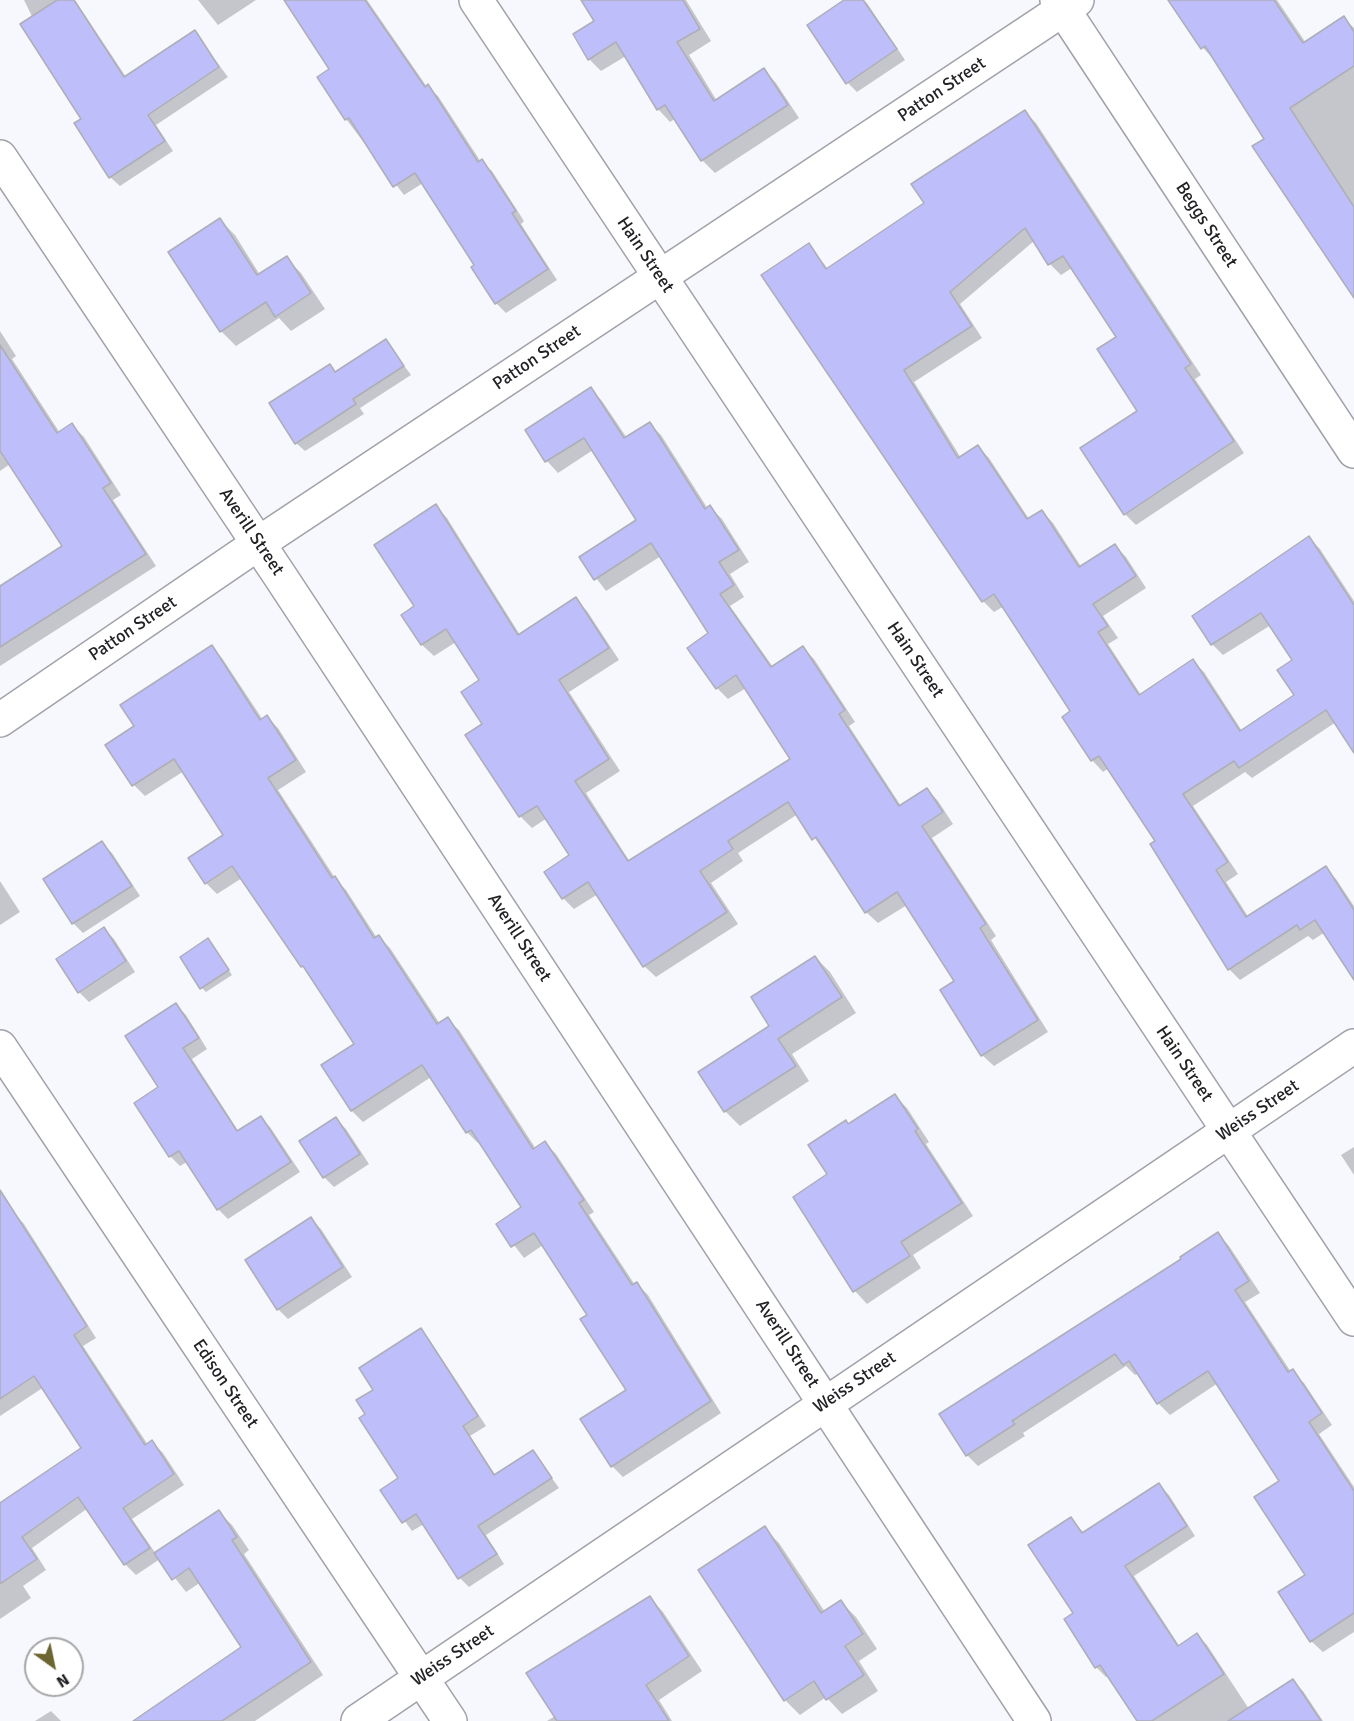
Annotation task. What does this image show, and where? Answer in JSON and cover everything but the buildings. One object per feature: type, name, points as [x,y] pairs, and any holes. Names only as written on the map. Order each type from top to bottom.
[{"type":"street","name":"Hain Street","points":[[476,0],[1354,1319]]},
{"type":"street","name":"Patton Street","points":[[0,720],[259,543],[660,277],[1066,3]]},
{"type":"street","name":"Beggs Street","points":[[1066,3],[1354,451]]},
{"type":"street","name":"Averill Street","points":[[0,157],[259,543],[1034,1721]]},
{"type":"street","name":"Weiss Street","points":[[358,1721],[1354,1046]]},
{"type":"street","name":"Edison Street","points":[[0,1047],[450,1721]]}]
